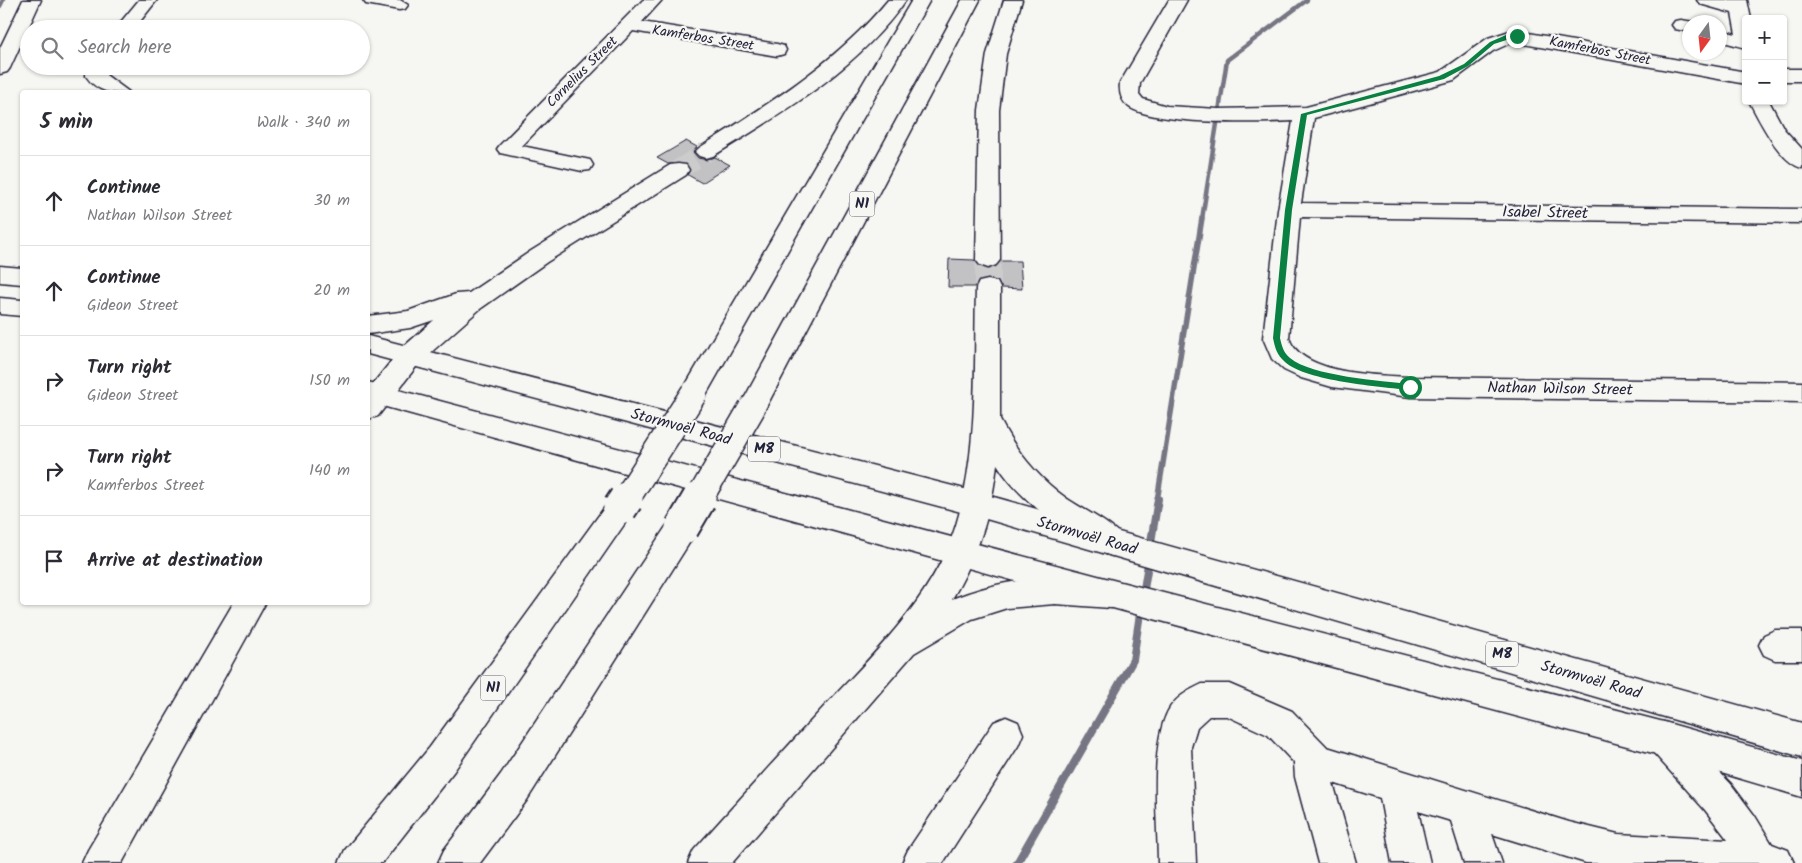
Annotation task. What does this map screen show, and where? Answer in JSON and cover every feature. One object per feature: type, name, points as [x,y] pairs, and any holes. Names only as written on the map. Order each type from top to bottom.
[{"type":"main road","points":[[23,20],[32,0]]},
{"type":"main road","points":[[131,20],[148,0]]},
{"type":"main road","points":[[372,0],[399,5]]},
{"type":"main road","name":"Cornelius Street","points":[[582,164],[507,149],[653,0]]},
{"type":"main road","points":[[706,152],[772,110],[837,63],[868,33],[897,0]]},
{"type":"main road","name":"N1","points":[[358,863],[442,759],[620,508],[694,394],[921,0]]},
{"type":"main road","name":"N1","points":[[457,863],[514,788],[682,528],[752,408],[971,0]]},
{"type":"main road","points":[[988,260],[990,106],[995,64],[1002,32],[1013,0]]},
{"type":"main road","points":[[1706,0],[1740,10]]},
{"type":"main road","name":"Kamferbos Street","points":[[1171,2],[1130,83],[1129,93],[1131,98],[1141,106],[1203,114],[1268,116],[1304,114],[1447,76],[1466,65],[1489,45],[1509,36],[1534,38],[1742,77]]},
{"type":"main road","points":[[1724,15],[1740,10]]},
{"type":"main road","name":"Kamferbos Street","points":[[629,25],[777,50]]},
{"type":"main road","points":[[0,68],[20,26]]},
{"type":"main road","points":[[1727,37],[1742,40]]},
{"type":"main road","points":[[96,75],[102,82],[116,90]]},
{"type":"main road","points":[[1787,75],[1802,75]]},
{"type":"main road","points":[[1761,105],[1774,131],[1802,162]]},
{"type":"main road","name":"Nathan Wilson Street","points":[[1304,114],[1289,210],[1276,343],[1280,352],[1289,362],[1318,373],[1358,382],[1410,387],[1802,392]]},
{"type":"main road","points":[[678,170],[491,290],[410,356],[371,399],[561,443],[1114,594],[1664,739],[1802,779]]},
{"type":"main road","name":"Isabel Street","points":[[1289,210],[1802,216]]},
{"type":"main road","points":[[0,274],[20,276]]},
{"type":"main road","points":[[707,863],[900,647],[935,596],[960,552],[976,504],[982,467],[988,288]]},
{"type":"main road","points":[[370,325],[430,314],[491,290]]},
{"type":"main road","points":[[0,306],[20,308]]},
{"type":"main road","name":"Stormvoël Road","points":[[370,346],[976,504],[1802,740]]},
{"type":"main road","points":[[985,417],[1001,451],[1025,482],[1057,509],[1114,544]]},
{"type":"main road","points":[[900,647],[951,613],[989,599],[1019,592],[1049,590],[1114,594]]},
{"type":"main road","points":[[101,863],[250,605]]},
{"type":"main road","points":[[1177,863],[1174,746],[1183,718],[1202,700],[1229,700],[1280,723],[1316,761],[1464,808],[1618,852],[1657,860],[1766,862]]},
{"type":"main road","points":[[921,863],[1006,734]]},
{"type":"main road","points":[[1664,739],[1721,802],[1766,862]]},
{"type":"main road","points":[[1316,761],[1311,765],[1313,777],[1336,863]]},
{"type":"main road","points":[[1395,786],[1411,863]]},
{"type":"main road","points":[[1464,808],[1483,863]]},
{"type":"building","points":[[686,141],[697,147],[693,152],[698,158],[707,160],[715,157],[730,165],[702,183],[688,175],[691,169],[686,163],[668,164],[657,158]]},
{"type":"building","points":[[949,259],[974,260],[979,266],[987,270],[997,267],[1002,261],[1020,261],[1022,289],[1002,288],[997,280],[988,278],[979,280],[974,287],[948,287]]},
{"type":"waterway","points":[[0,6],[3,0]]},
{"type":"waterway","points":[[1202,219],[1227,60],[1307,0]]},
{"type":"waterway","points":[[1157,501],[1202,218]]},
{"type":"waterway","points":[[1150,548],[1158,499]]},
{"type":"waterway","points":[[1143,595],[1149,558]]},
{"type":"waterway","points":[[1017,863],[1133,660],[1141,607]]},
{"type":"tunnel","points":[[678,170],[706,152]]},
{"type":"tunnel","points":[[988,260],[988,288]]},
{"type":"route","points":[[1410,387],[1358,382],[1301,368],[1289,362],[1280,352],[1276,343],[1289,210],[1304,114],[1442,78],[1466,65],[1492,43],[1501,38],[1517,36]]}]
